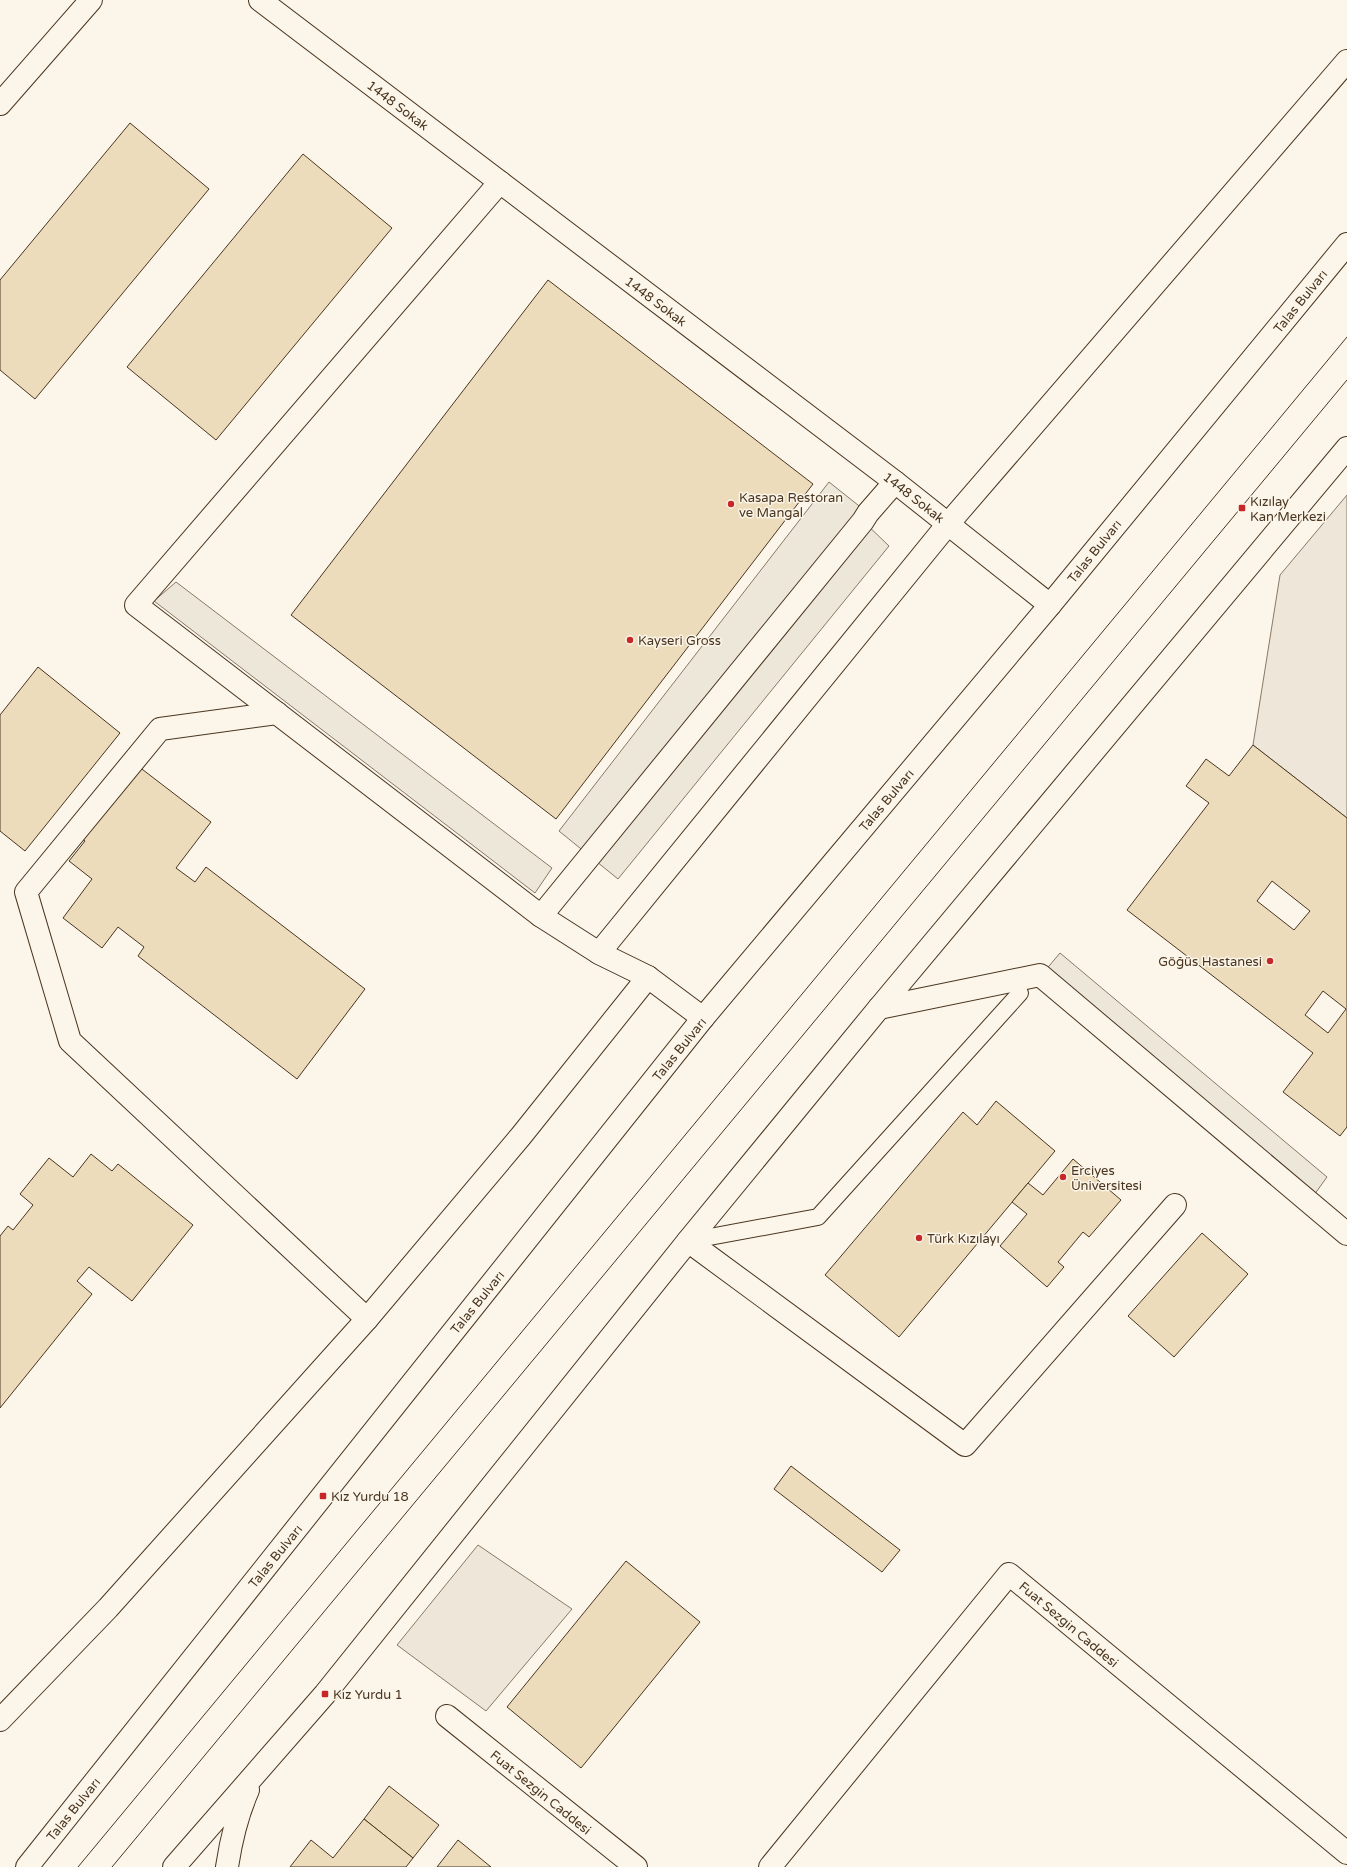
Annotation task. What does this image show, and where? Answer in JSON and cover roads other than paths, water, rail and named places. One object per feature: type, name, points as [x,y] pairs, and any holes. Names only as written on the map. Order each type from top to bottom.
[{"type":"street","points":[[0,104],[92,0]]},
{"type":"street","name":"1448 Sokak","points":[[260,0],[895,482],[1050,605]]},
{"type":"street","points":[[599,953],[948,524],[1347,61]]},
{"type":"street","points":[[500,182],[136,605],[541,916],[599,953],[648,977],[703,1018]]},
{"type":"street","name":"Talas Bulvarı","points":[[27,1867],[703,1018],[1050,605],[1347,244]]},
{"type":"street","points":[[174,1867],[325,1694],[688,1241],[879,1008],[1347,448]]},
{"type":"street","points":[[541,916],[868,513],[895,482]]},
{"type":"street","points":[[277,713],[160,729],[26,892],[70,1041],[367,1320]]},
{"type":"street","points":[[879,1008],[1040,975],[1347,1234]]},
{"type":"street","points":[[0,1720],[108,1608],[367,1320],[521,1136],[648,977]]},
{"type":"street","points":[[688,1241],[965,1445],[1175,1205]]},
{"type":"street","name":"Fuat Sezgin Caddesi","points":[[770,1867],[1009,1574],[1347,1853]]},
{"type":"street","name":"Fuat Sezgin Caddesi","points":[[447,1716],[636,1867]]},
{"type":"street","points":[[227,1867],[232,1838],[242,1805],[256,1774]]},
{"type":"lane","points":[[688,1241],[818,1217],[1020,993]]},
{"type":"tram line","points":[[78,1867],[1347,337]]},
{"type":"tram line","points":[[112,1867],[1347,380]]},
{"type":"place","name":"Kasapa Restoran ve Mangal","points":[[731,504]]},
{"type":"place","name":"Kızılay Kan Merkezi","points":[[1242,508]]},
{"type":"place","name":"Kayseri Gross","points":[[630,640]]},
{"type":"place","name":"Göğüs Hastanesi","points":[[1270,961]]},
{"type":"place","name":"Erciyes Üniversitesi","points":[[1063,1177]]},
{"type":"place","name":"Türk Kızılayı","points":[[919,1238]]},
{"type":"place","name":"Kız Yurdu 18","points":[[323,1496]]},
{"type":"place","name":"Kız Yurdu 1","points":[[325,1694]]}]
